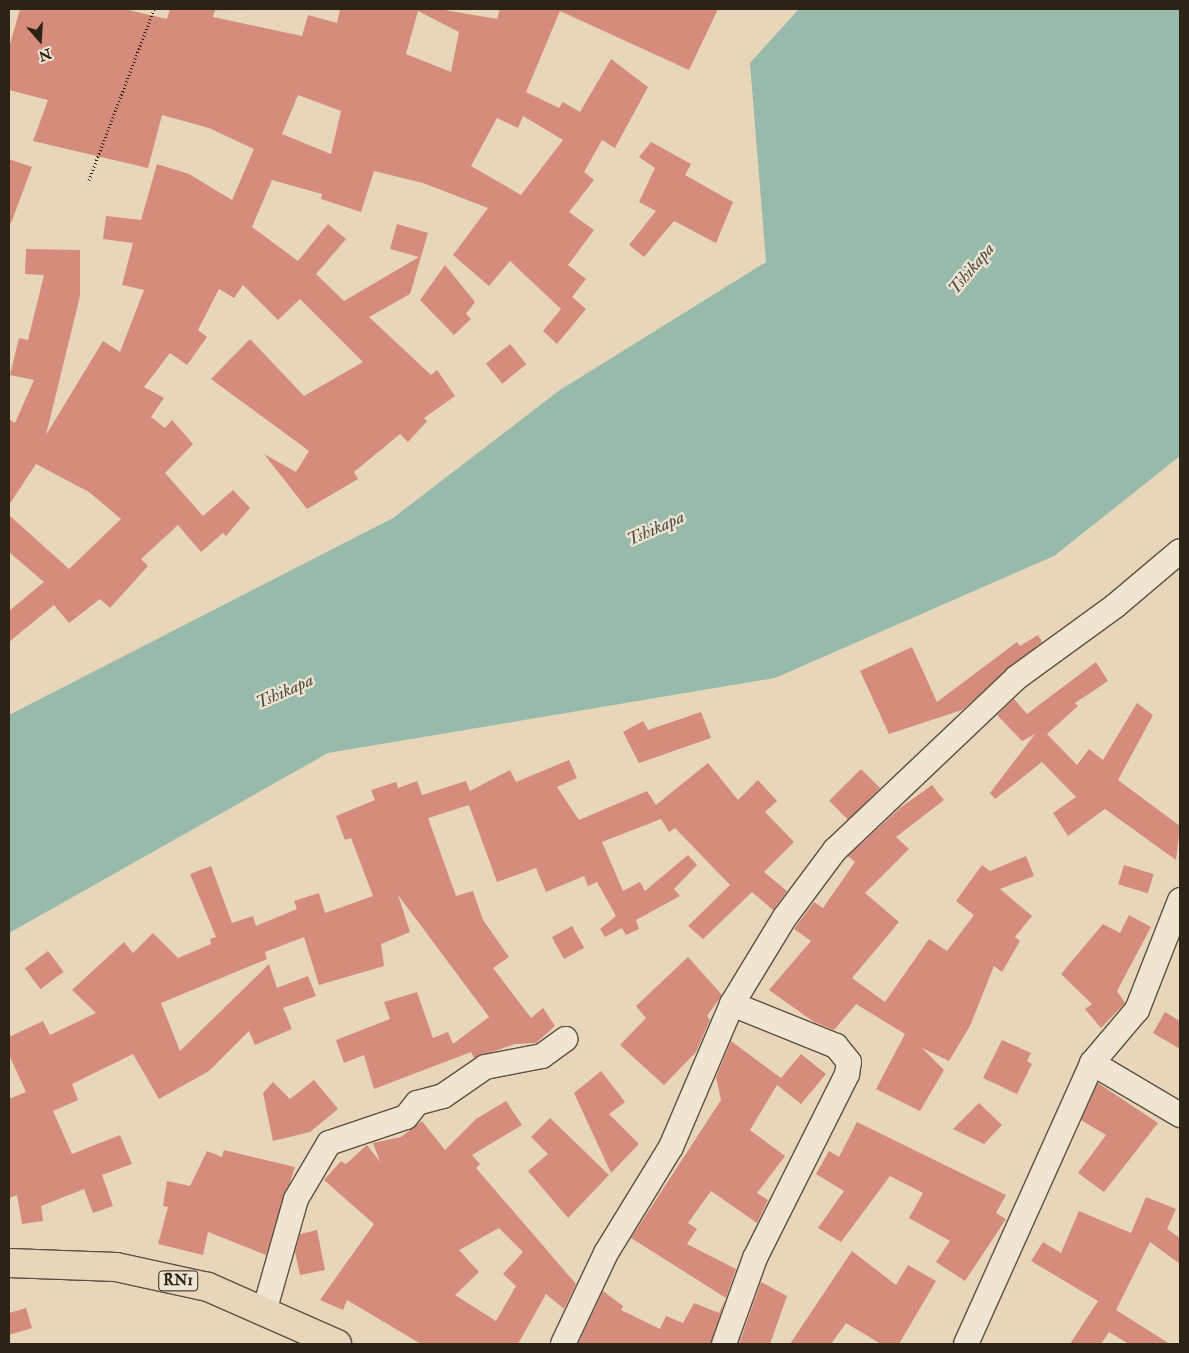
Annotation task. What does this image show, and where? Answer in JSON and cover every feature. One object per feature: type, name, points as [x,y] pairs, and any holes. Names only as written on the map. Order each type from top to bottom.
[{"type":"highway","name":"RN1","points":[[9,1263],[116,1267],[208,1287],[337,1344]]},
{"type":"street","points":[[563,1344],[606,1253],[671,1147],[732,1004],[785,917],[835,850],[1016,678],[1115,606],[1180,551]]},
{"type":"street","points":[[966,1344],[1092,1064],[1137,1010],[1180,900]]},
{"type":"street","points":[[724,1344],[755,1258],[847,1074],[848,1062],[836,1046],[732,1004]]},
{"type":"street","points":[[264,1312],[296,1199],[329,1143],[406,1117],[417,1103],[443,1096],[485,1067],[542,1056],[565,1039]]},
{"type":"street","points":[[1092,1064],[1180,1115]]},
{"type":"path","points":[[89,180],[154,9]]},
{"type":"water","name":"Tshikapa","points":[[799,9],[1180,9],[1180,456],[1054,556],[775,678],[328,753],[9,933],[9,715],[393,518],[560,390],[766,262],[750,63]]},
{"type":"building","points":[[20,9],[124,9],[167,19],[170,9],[215,9],[213,17],[302,36],[308,15],[337,23],[340,9],[439,9],[497,19],[500,9],[718,9],[689,70],[560,11],[526,92],[559,108],[563,102],[580,112],[611,59],[648,87],[615,148],[602,140],[584,172],[594,180],[569,212],[594,230],[568,265],[586,279],[572,297],[586,309],[557,344],[543,331],[561,309],[510,261],[489,286],[453,255],[488,208],[423,183],[374,171],[361,212],[321,199],[322,194],[272,180],[252,227],[298,261],[328,224],[346,239],[316,274],[344,301],[419,257],[390,249],[397,224],[428,233],[410,294],[369,317],[431,375],[437,370],[455,396],[424,418],[427,421],[408,442],[400,434],[354,472],[358,479],[307,509],[264,454],[296,472],[309,451],[211,379],[250,339],[304,396],[363,362],[300,299],[278,320],[243,285],[234,298],[219,289],[198,330],[207,337],[187,365],[170,353],[144,387],[164,398],[151,417],[165,428],[172,420],[193,444],[165,473],[203,516],[233,490],[250,508],[226,536],[223,533],[201,552],[178,525],[141,559],[148,566],[110,608],[100,599],[69,623],[54,605],[9,642],[9,611],[44,582],[9,552],[9,515],[69,569],[121,519],[89,492],[36,464],[9,505],[9,419],[15,423],[34,380],[10,375],[19,338],[28,340],[44,275],[25,274],[26,249],[80,250],[80,296],[46,435],[103,341],[120,352],[144,290],[122,285],[133,243],[103,239],[106,216],[141,220],[157,164],[189,174],[232,200],[254,149],[209,128],[162,115],[148,168],[33,141],[48,100],[9,90],[9,48]],"holes":[[[418,11],[459,32],[451,72],[406,54]],[[298,95],[341,111],[331,154],[282,134]],[[523,116],[563,140],[521,195],[471,166],[497,118],[518,128]]]},
{"type":"building","points":[[651,142],[691,164],[685,175],[733,202],[716,243],[674,221],[644,257],[629,245],[656,211],[639,202],[655,168],[639,157]]},
{"type":"building","points":[[9,159],[32,167],[11,223],[9,223]]},
{"type":"building","points":[[445,265],[475,302],[466,314],[471,319],[454,335],[420,300]]},
{"type":"building","points":[[510,344],[526,364],[502,384],[486,364]]},
{"type":"building","points":[[1038,635],[1042,642],[962,710],[889,734],[860,671],[912,647],[937,702],[1017,642],[1020,646]]},
{"type":"building","points":[[1096,662],[1108,681],[1075,703],[1078,706],[1047,734],[1077,765],[1089,749],[1103,760],[1137,703],[1153,715],[1118,780],[1180,826],[1176,860],[1105,809],[1068,836],[1053,813],[1076,797],[1042,762],[995,799],[990,793],[1035,734],[1022,741],[997,715],[1014,699],[1027,714]]},
{"type":"building","points":[[701,712],[711,738],[639,763],[623,732],[643,721],[648,730]]},
{"type":"building","points":[[569,760],[577,778],[557,787],[579,820],[647,791],[656,805],[708,763],[738,800],[758,780],[777,801],[765,812],[794,842],[764,872],[787,891],[773,910],[752,892],[703,939],[688,926],[730,885],[675,828],[669,832],[661,819],[602,842],[623,891],[640,882],[645,891],[688,855],[697,865],[674,889],[680,896],[636,920],[639,929],[626,935],[622,928],[605,937],[600,929],[616,916],[597,882],[588,886],[584,876],[546,892],[536,868],[497,882],[469,805],[428,818],[456,896],[473,891],[483,920],[509,957],[493,968],[531,1018],[543,1008],[555,1026],[536,1043],[515,1044],[474,1058],[471,1052],[374,1089],[364,1055],[344,1063],[336,1040],[390,1019],[384,1002],[417,992],[433,1038],[448,1032],[453,1044],[489,1017],[398,895],[410,932],[381,944],[384,966],[319,985],[304,937],[265,952],[267,959],[161,1003],[180,1051],[269,964],[277,988],[308,976],[316,996],[283,1008],[292,1029],[255,1045],[249,1031],[209,1071],[159,1099],[133,1054],[72,1084],[78,1100],[53,1111],[72,1154],[120,1135],[132,1164],[102,1175],[113,1206],[93,1213],[84,1189],[41,1206],[43,1221],[22,1224],[17,1195],[9,1198],[9,1099],[26,1092],[9,1055],[9,1037],[43,1021],[50,1035],[96,1013],[72,990],[124,942],[133,953],[153,933],[178,958],[211,944],[210,939],[216,937],[190,874],[211,866],[232,923],[253,916],[256,926],[297,909],[294,901],[319,893],[325,913],[373,896],[351,838],[345,840],[336,816],[375,800],[371,790],[396,782],[398,788],[417,781],[422,795],[466,781],[470,791],[510,770],[516,782]]},
{"type":"building","points":[[861,769],[880,788],[848,820],[829,801]]},
{"type":"building","points":[[932,785],[944,800],[896,837],[909,849],[865,893],[899,922],[852,978],[885,1002],[929,939],[947,951],[974,915],[956,901],[982,865],[990,871],[1026,856],[1034,876],[1000,889],[1032,916],[1015,937],[1020,941],[1002,972],[994,966],[970,1026],[949,1061],[922,1048],[944,1070],[920,1111],[876,1089],[905,1034],[856,1004],[834,1030],[814,1022],[769,990],[811,941],[794,929],[814,902],[823,908],[855,862],[848,856],[900,808]]},
{"type":"building","points":[[1124,865],[1154,874],[1148,893],[1118,884]]},
{"type":"building","points":[[1129,915],[1151,927],[1117,991],[1125,1003],[1101,1028],[1085,1009],[1092,1004],[1061,974],[1103,924],[1120,933]]},
{"type":"building","points":[[572,926],[584,948],[564,959],[552,937]]},
{"type":"building","points":[[48,951],[64,972],[40,989],[25,968]]},
{"type":"building","points":[[688,957],[722,995],[707,1016],[710,1020],[696,1052],[664,1085],[620,1045],[646,1018],[636,1006]]},
{"type":"building","points":[[1165,1012],[1180,1021],[1180,1049],[1153,1033]]},
{"type":"building","points":[[1002,1040],[1031,1053],[1027,1061],[1032,1064],[1017,1094],[983,1078]]},
{"type":"building","points":[[731,1041],[781,1078],[801,1054],[826,1074],[801,1104],[777,1085],[750,1130],[785,1156],[757,1193],[768,1200],[757,1223],[711,1191],[688,1223],[697,1229],[687,1244],[736,1269],[726,1298],[631,1238],[721,1100],[716,1077]]},
{"type":"building","points":[[601,1071],[625,1102],[609,1114],[639,1144],[611,1173],[574,1093]]},
{"type":"building","points":[[314,1080],[338,1109],[310,1132],[273,1141],[263,1093],[273,1082],[290,1099]]},
{"type":"building","points":[[1098,1083],[1158,1123],[1104,1192],[1078,1173],[1106,1135],[1081,1120]]},
{"type":"building","points":[[506,1101],[522,1125],[472,1155],[480,1164],[476,1168],[576,1284],[564,1309],[546,1294],[518,1344],[421,1344],[347,1300],[343,1310],[320,1300],[374,1224],[324,1180],[341,1161],[346,1164],[367,1145],[380,1162],[373,1143],[401,1137],[422,1121],[445,1150],[476,1119]],"holes":[[[499,1228],[523,1252],[503,1274],[516,1286],[496,1321],[455,1295],[479,1272],[459,1250]]]},
{"type":"building","points":[[979,1103],[1002,1125],[984,1144],[953,1129]]},
{"type":"building","points":[[550,1118],[609,1175],[568,1218],[528,1171],[548,1154],[531,1137]]},
{"type":"building","points":[[857,1122],[1006,1195],[996,1213],[1006,1219],[965,1281],[936,1262],[950,1241],[909,1218],[923,1193],[890,1176],[841,1242],[818,1228],[844,1191],[816,1174],[829,1151],[839,1157]]},
{"type":"building","points":[[224,1150],[295,1167],[266,1255],[208,1232],[203,1255],[158,1244],[168,1207],[163,1206],[167,1181],[190,1186],[207,1151],[222,1157]]},
{"type":"building","points":[[1146,1197],[1176,1209],[1167,1229],[1180,1238],[1180,1264],[1150,1242],[1116,1310],[1170,1344],[1129,1344],[1109,1332],[1101,1344],[1070,1344],[1098,1301],[1031,1261],[1043,1242],[1061,1253],[1079,1211],[1131,1233]]},
{"type":"building","points":[[317,1230],[325,1270],[300,1275],[295,1252],[300,1234]]},
{"type":"building","points":[[852,1251],[896,1285],[908,1265],[936,1281],[899,1344],[881,1344],[846,1323],[831,1344],[790,1344]]},
{"type":"building","points":[[761,1282],[787,1296],[770,1344],[739,1344]]},
{"type":"building","points":[[603,1291],[623,1306],[621,1310],[660,1329],[666,1316],[683,1323],[694,1303],[719,1313],[725,1300],[711,1344],[578,1344]]},
{"type":"building","points":[[26,1308],[32,1328],[9,1335],[9,1313]]}]
